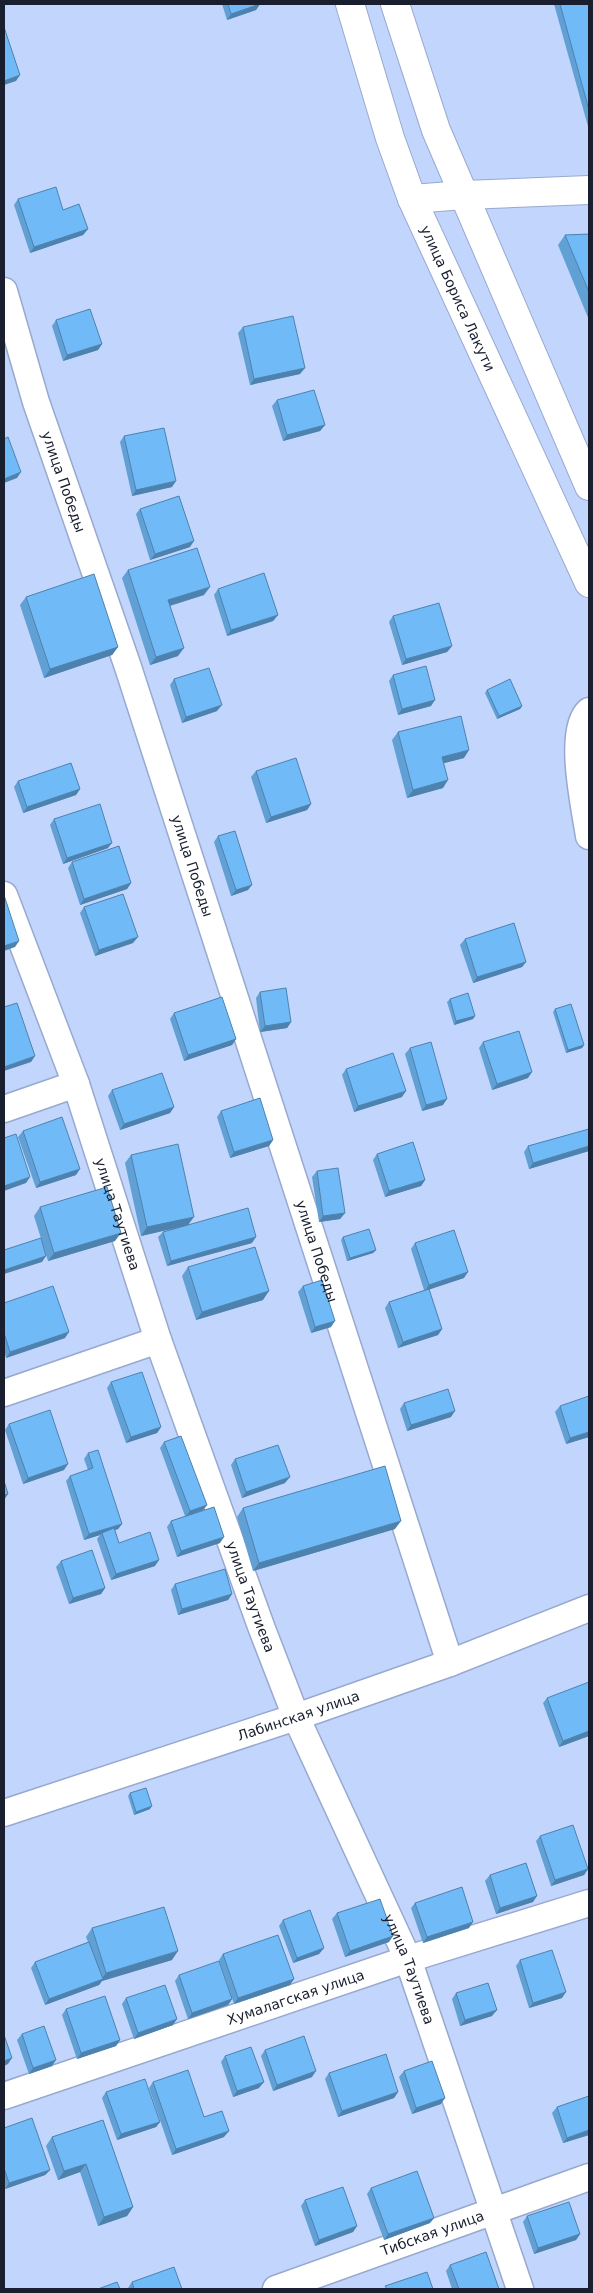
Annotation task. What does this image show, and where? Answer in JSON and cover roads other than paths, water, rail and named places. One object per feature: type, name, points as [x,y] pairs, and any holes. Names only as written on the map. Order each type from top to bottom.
[{"type":"main road","name":"улица Бориса Лакути","points":[[350,4],[390,138],[412,200],[589,583]]},
{"type":"main road","points":[[395,4],[436,130],[589,486]]},
{"type":"main road","points":[[412,200],[464,195],[589,190]]},
{"type":"street","name":"улица Победы","points":[[4,291],[36,402],[128,667],[450,1663]]},
{"type":"street","points":[[589,711],[584,716],[578,743],[589,836]]},
{"type":"street","name":"улица Таутиева","points":[[4,895],[76,1084],[158,1340],[296,1717],[408,1959],[492,2212],[520,2289]]},
{"type":"street","points":[[4,1109],[76,1084]]},
{"type":"street","points":[[4,1393],[158,1340]]},
{"type":"street","name":"Лабинская улица","points":[[4,1813],[296,1717],[450,1663],[589,1608]]},
{"type":"street","name":"Хумалагская улица","points":[[4,2096],[408,1959],[589,1903]]},
{"type":"street","name":"Тибская улица","points":[[276,2289],[589,2177]]}]
